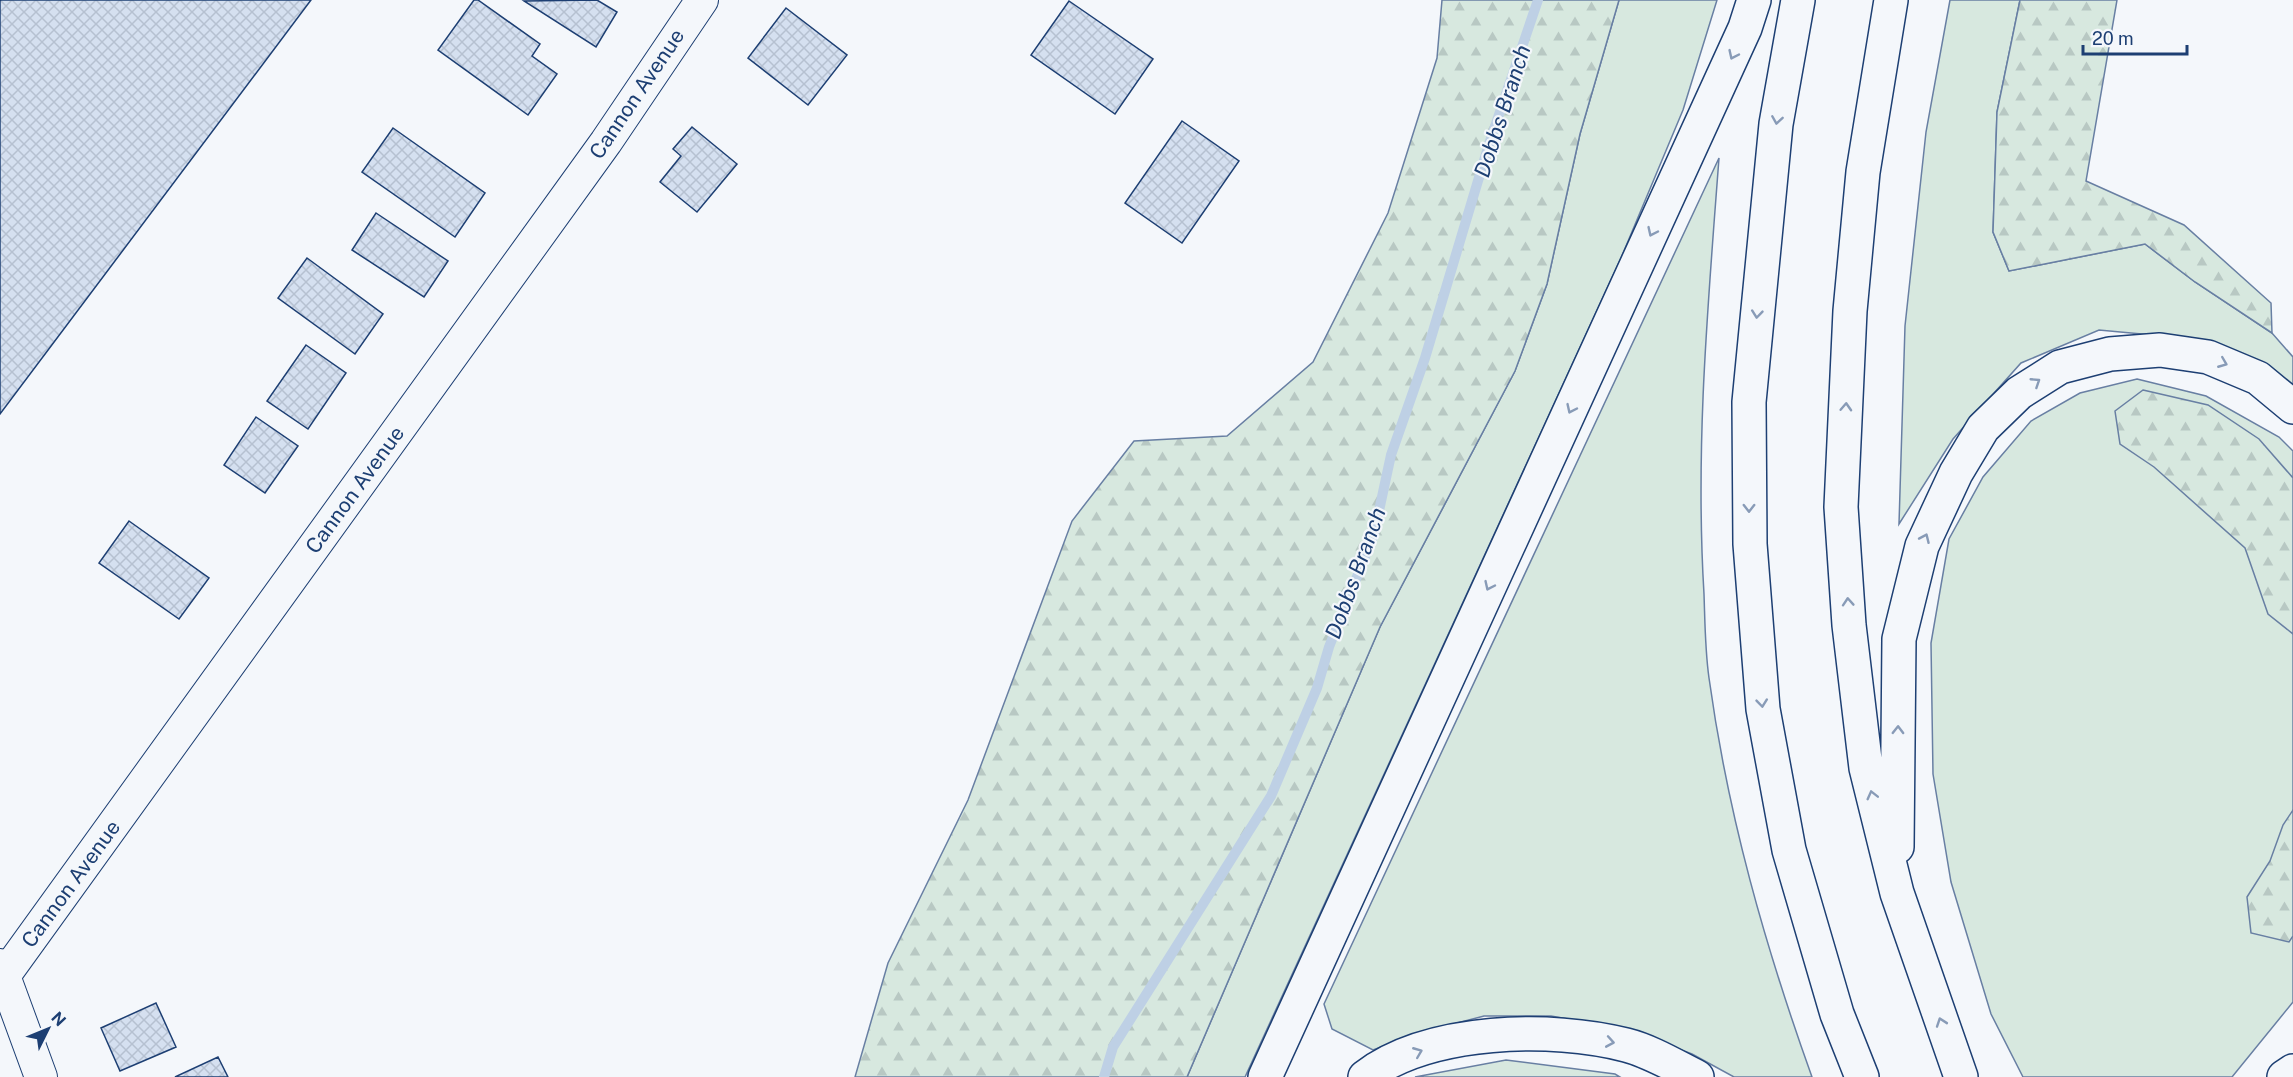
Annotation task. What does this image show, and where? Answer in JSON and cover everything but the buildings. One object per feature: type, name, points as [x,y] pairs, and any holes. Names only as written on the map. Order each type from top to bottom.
[{"type":"highway","points":[[1265,1077],[1745,28],[1754,0]]},
{"type":"highway","points":[[1798,0],[1776,124],[1749,402],[1750,544],[1763,709],[1789,850],[1837,1014],[1862,1077]]},
{"type":"highway","points":[[1891,0],[1863,172],[1850,311],[1841,507],[1849,626],[1866,768],[1897,893],[1960,1077]]},
{"type":"highway","points":[[1897,893],[1899,639],[1922,546],[1956,473],[1983,428],[2019,393],[2060,367],[2110,354],[2160,350],[2208,357],[2258,378],[2293,407]]},
{"type":"highway","points":[[1365,1077],[1376,1069],[1433,1046],[1506,1032],[1575,1036],[1628,1045],[1698,1077]]},
{"type":"highway","points":[[2284,1077],[2293,1071]]},
{"type":"street","name":"Cannon Avenue","points":[[2,971],[606,142],[702,0]]},
{"type":"street","points":[[2,971],[42,1077]]},
{"type":"green space","points":[[1442,0],[1619,0],[1580,134],[1547,284],[1515,371],[1380,627],[1187,1077],[855,1077],[888,963],[968,800],[1072,521],[1134,441],[1227,436],[1313,362],[1388,213],[1437,58]]},
{"type":"green space","points":[[1619,0],[1717,0],[1683,110],[1621,258],[1245,1077],[1187,1077],[1380,627],[1515,371],[1547,284],[1580,134]]},
{"type":"green space","points":[[1950,0],[2020,0],[1997,112],[1993,232],[2009,271],[2145,244],[2195,282],[2272,333],[2293,357],[2293,389],[2206,340],[2099,330],[2021,363],[1953,439],[1899,524],[1905,326],[1926,132]]},
{"type":"green space","points":[[2020,0],[2117,0],[2086,181],[2184,225],[2271,303],[2272,333],[2195,282],[2145,244],[2009,271],[1993,232],[1997,112]]},
{"type":"green space","points":[[1719,158],[1707,321],[1702,430],[1702,539],[1708,668],[1726,780],[1750,880],[1779,979],[1812,1077],[1734,1077],[1692,1054],[1625,1029],[1551,1016],[1484,1016],[1419,1033],[1373,1050],[1332,1029],[1324,1004]]},
{"type":"green space","points":[[2137,379],[2206,396],[2279,437],[2293,451],[2293,1002],[2232,1077],[2023,1077],[1991,1014],[1951,882],[1933,774],[1931,643],[1949,539],[1983,477],[2031,421],[2080,393]]},
{"type":"green space","points":[[2143,390],[2208,405],[2259,439],[2293,478],[2293,634],[2268,614],[2245,548],[2154,467],[2120,444],[2115,411]]},
{"type":"green space","points":[[2293,810],[2293,936],[2289,942],[2251,933],[2247,897],[2270,861],[2283,825]]},
{"type":"green space","points":[[1506,1060],[1615,1074],[1620,1077],[1415,1077]]},
{"type":"waterway","name":"Dobbs Branch","points":[[1104,1077],[1113,1047],[1271,796],[1317,688],[1329,647],[1374,534],[1391,455],[1425,358],[1489,144],[1538,0]]}]
